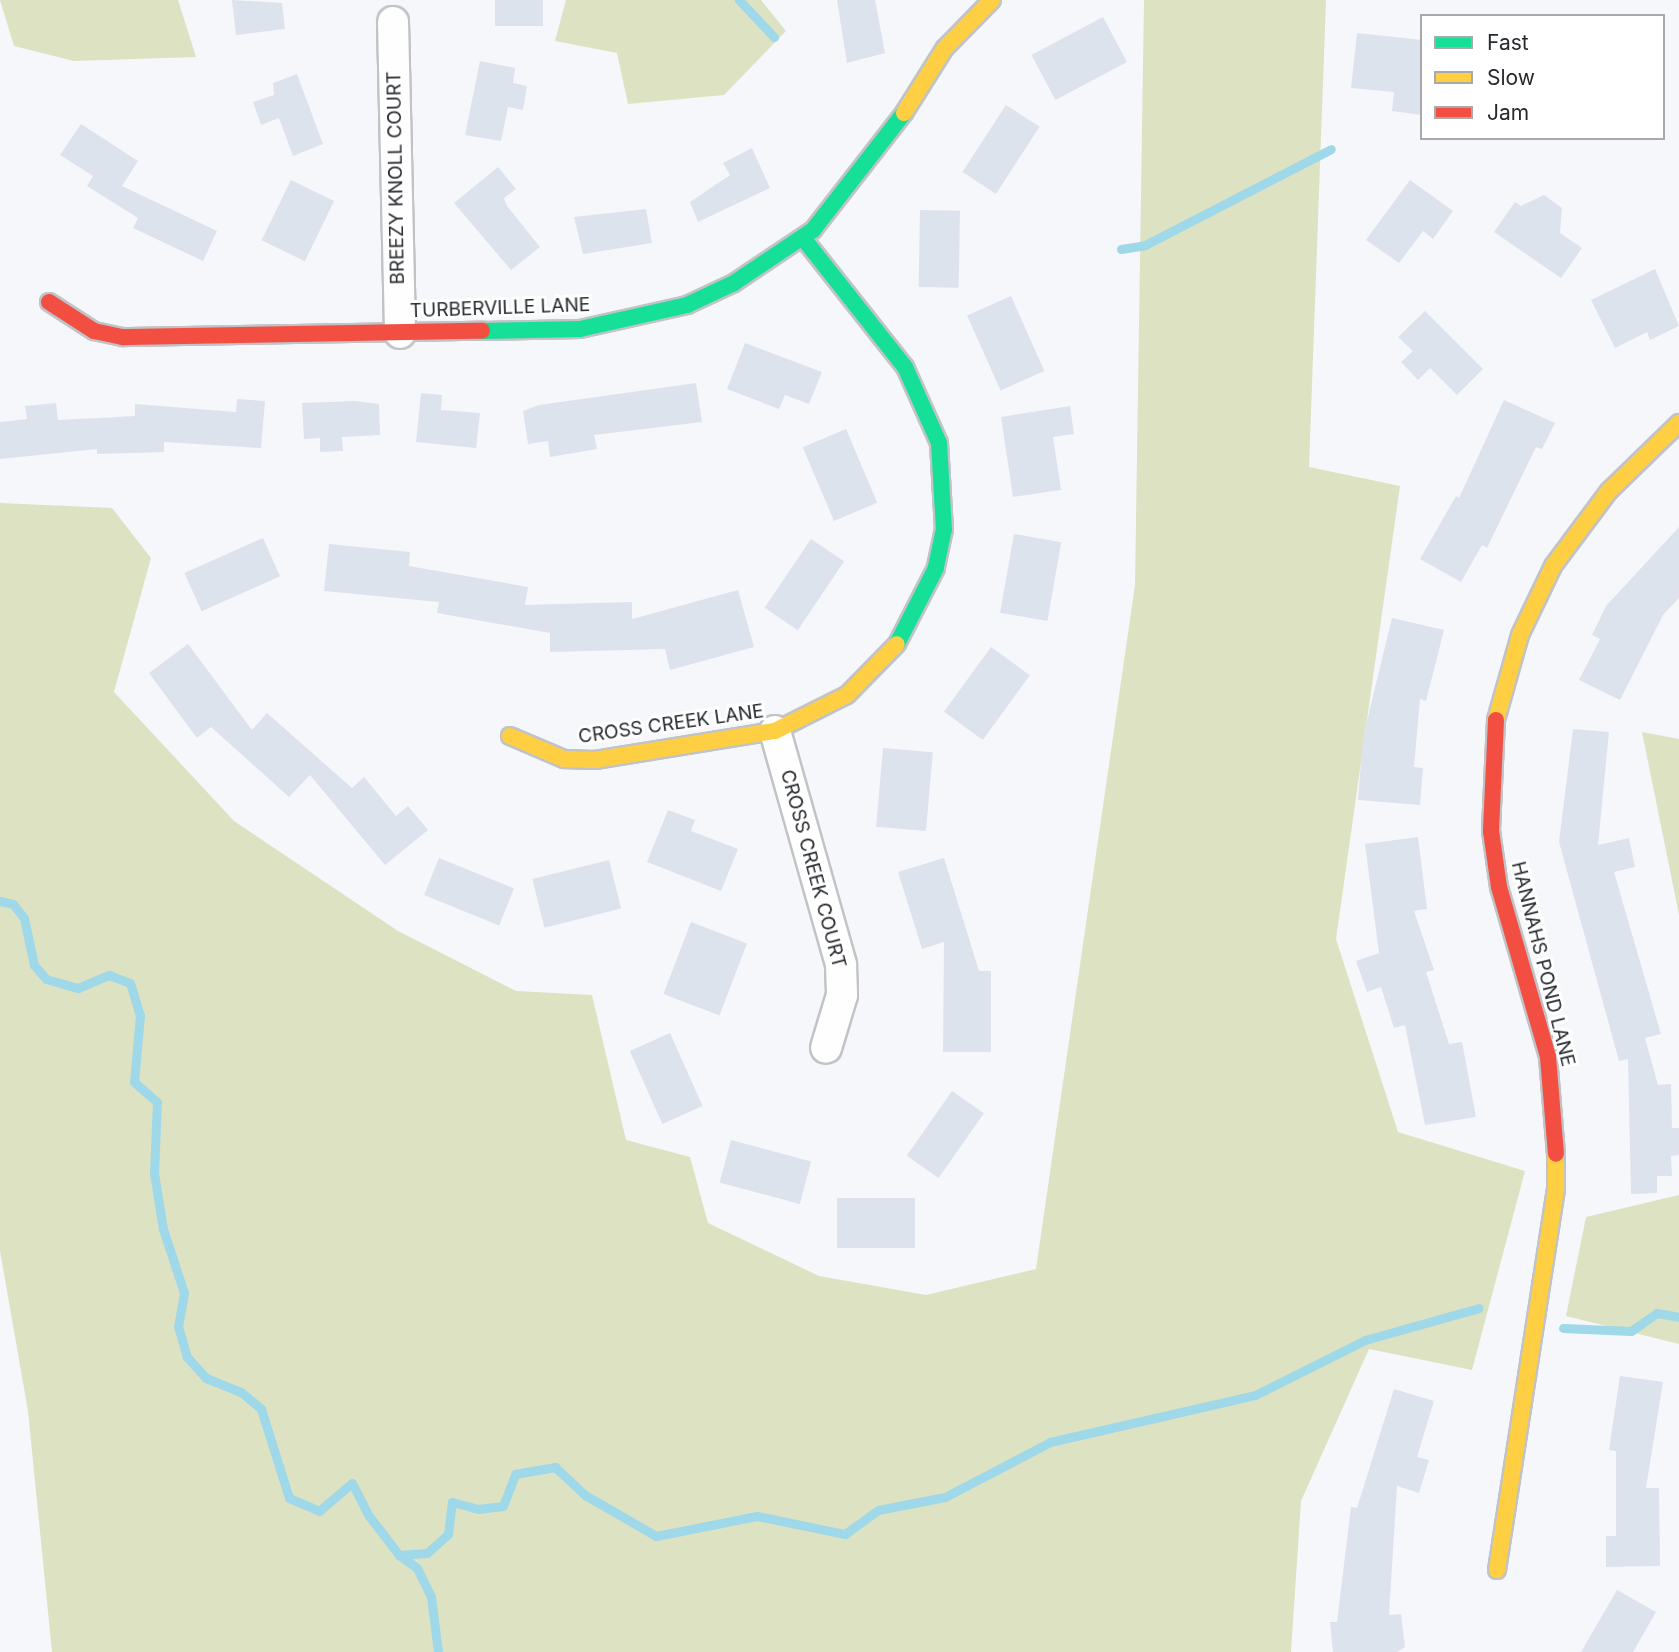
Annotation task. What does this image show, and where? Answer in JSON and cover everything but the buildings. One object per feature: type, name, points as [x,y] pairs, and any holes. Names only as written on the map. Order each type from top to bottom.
[{"type":"street","name":"TURBERVILLE LANE","points":[[49,302],[94,331],[123,337],[580,329],[638,320],[734,283],[803,238],[851,190],[945,48],[992,0]]},
{"type":"street","name":"BREEZY KNOLL COURT","points":[[393,22],[400,333]]},
{"type":"street","name":"CROSS CREEK LANE","points":[[510,736],[554,756],[594,760],[775,731],[847,695],[878,668],[922,604],[944,529],[945,485],[926,404],[905,367],[803,238]]},
{"type":"street","name":"HANNAHS POND LANE","points":[[1497,1570],[1556,1189],[1556,1124],[1548,1057],[1499,887],[1491,831],[1496,722],[1516,646],[1553,566],[1609,491],[1679,423]]},
{"type":"street","name":"CROSS CREEK COURT","points":[[775,731],[841,965],[842,995],[826,1048]]},
{"type":"green space","points":[[0,0],[178,0],[196,57],[74,61],[14,46]]},
{"type":"green space","points":[[566,0],[761,0],[786,31],[724,95],[628,104],[617,53],[555,41]]},
{"type":"green space","points":[[1144,0],[1326,0],[1309,467],[1400,486],[1336,939],[1398,1132],[1525,1171],[1472,1370],[1369,1349],[1301,1501],[1291,1652],[52,1652],[28,1411],[0,1251],[0,503],[112,508],[151,558],[114,692],[234,821],[398,931],[516,991],[592,995],[626,1140],[690,1157],[708,1223],[819,1276],[926,1295],[1036,1269],[1135,585]]},
{"type":"green space","points":[[1642,732],[1679,739],[1679,915]]},
{"type":"green space","points":[[1679,1195],[1679,1344],[1566,1316],[1586,1217]]},
{"type":"waterway","points":[[739,0],[774,37]]},
{"type":"waterway","points":[[1121,249],[1145,245],[1331,149]]},
{"type":"waterway","points":[[0,901],[13,904],[24,918],[34,965],[46,979],[78,988],[109,975],[130,983],[140,1015],[134,1082],[157,1102],[154,1173],[163,1229],[184,1293],[178,1326],[187,1357],[206,1378],[241,1392],[261,1409],[289,1498],[319,1511],[352,1483],[369,1516],[399,1555],[417,1568],[431,1597],[438,1652]]},
{"type":"waterway","points":[[399,1555],[427,1553],[448,1534],[452,1502],[478,1509],[503,1506],[515,1474],[555,1467],[585,1495],[656,1536],[757,1516],[845,1534],[878,1510],[945,1497],[1050,1442],[1255,1395],[1365,1340],[1479,1308]]},
{"type":"waterway","points":[[1563,1328],[1631,1331],[1657,1313],[1679,1317]]},
{"type":"traffic: fast","points":[[482,331],[580,329],[687,305],[734,283],[813,230],[904,113]]},
{"type":"traffic: fast","points":[[803,238],[905,367],[939,443],[944,529],[936,568],[897,644]]},
{"type":"traffic: slow","points":[[904,113],[945,48],[992,0]]},
{"type":"traffic: slow","points":[[1496,720],[1520,635],[1553,566],[1609,491],[1679,423]]},
{"type":"traffic: slow","points":[[510,736],[564,759],[595,760],[775,731],[847,695],[897,644]]},
{"type":"traffic: slow","points":[[1497,1570],[1556,1189],[1556,1154]]},
{"type":"traffic: jam","points":[[49,302],[94,331],[123,337],[482,331]]},
{"type":"traffic: jam","points":[[1496,720],[1491,831],[1499,887],[1548,1057],[1556,1154]]}]
